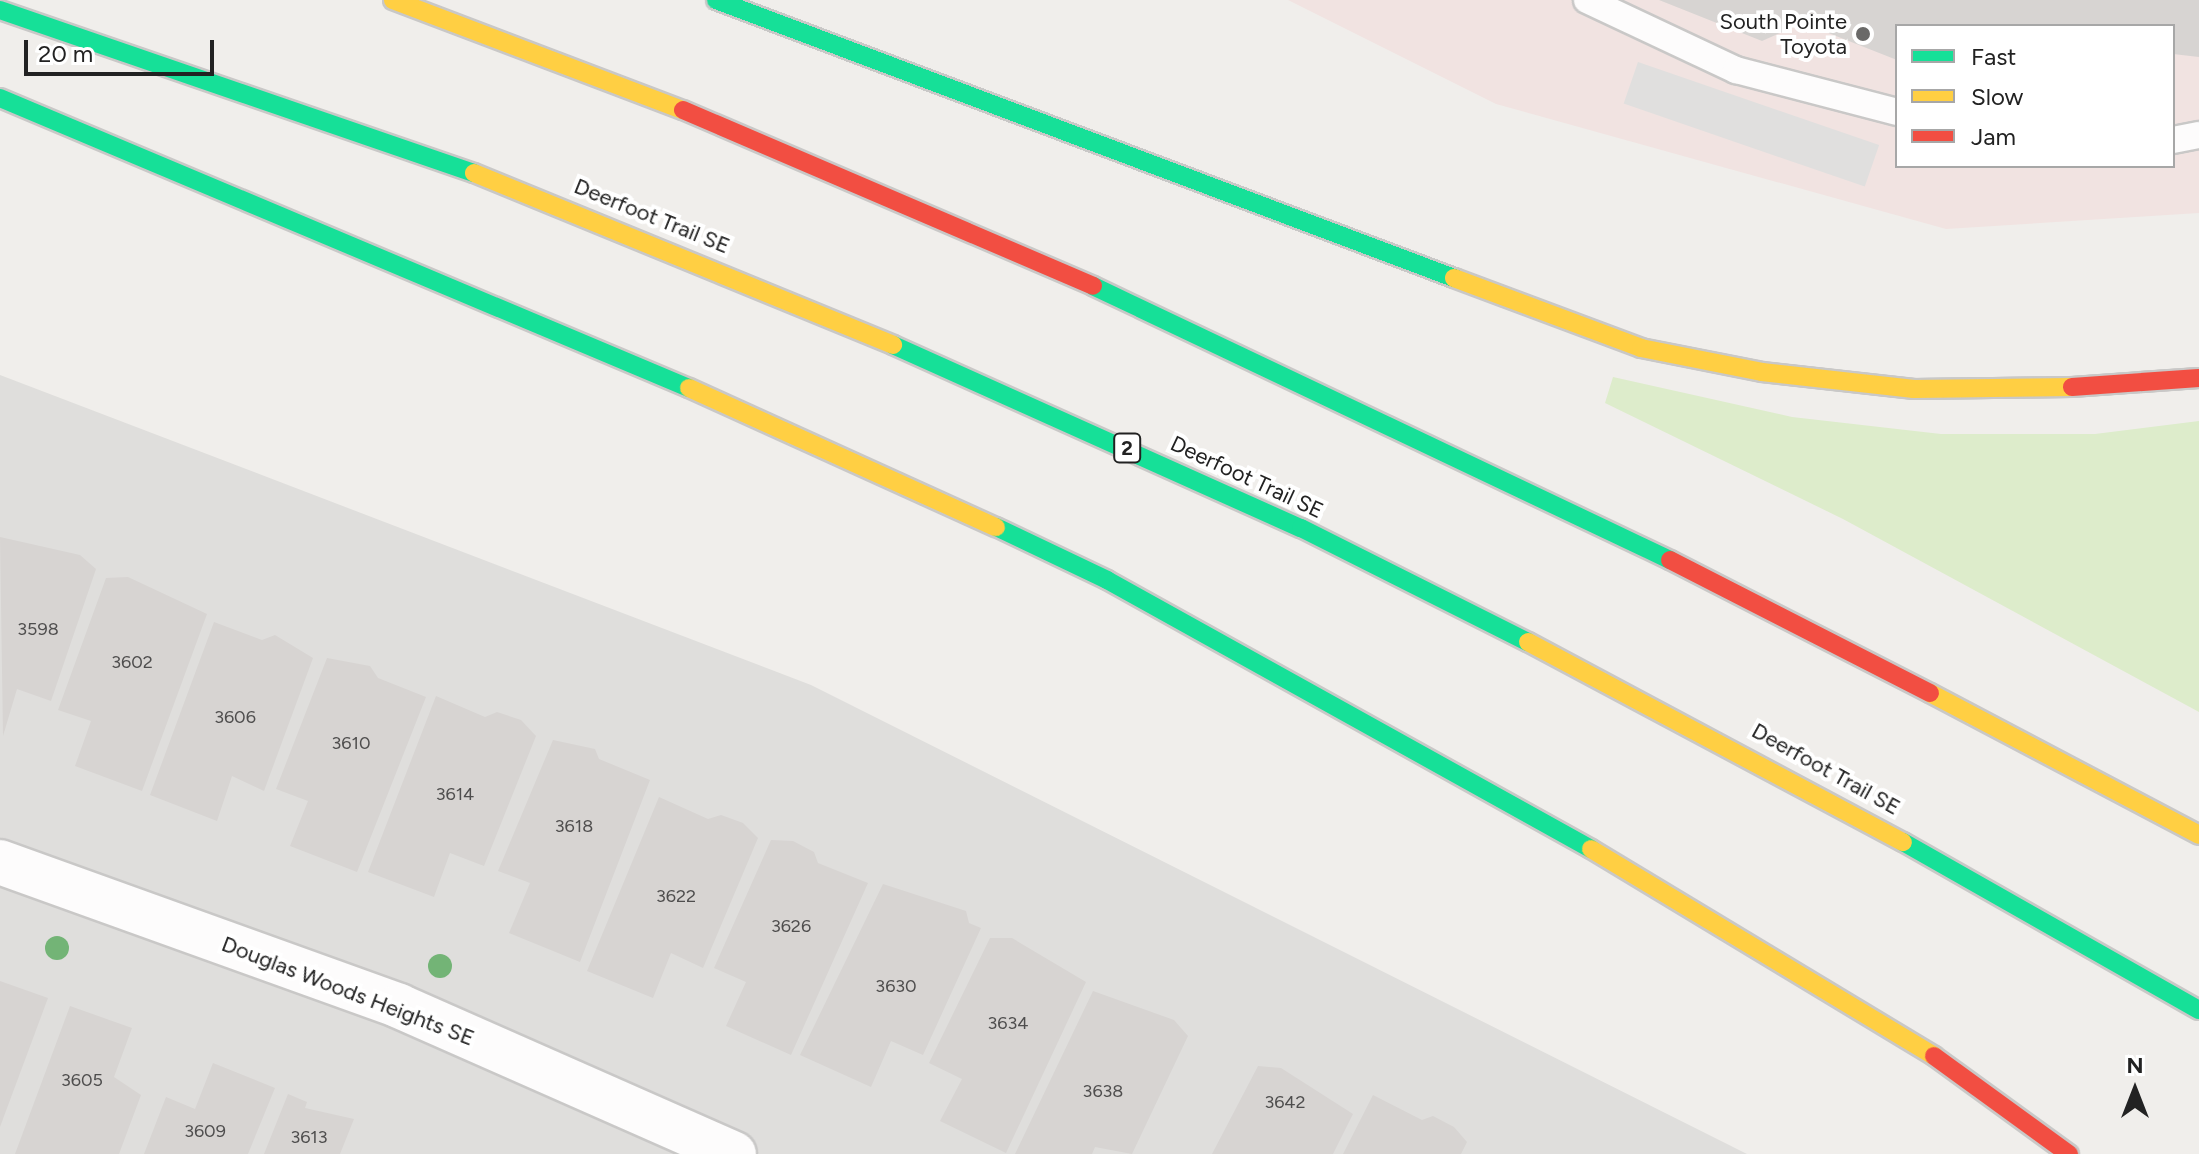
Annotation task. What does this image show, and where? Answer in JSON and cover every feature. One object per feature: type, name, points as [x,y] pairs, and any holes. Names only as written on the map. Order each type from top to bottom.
[{"type":"highway","points":[[393,0],[575,64],[1070,275],[1778,612],[2199,835]]},
{"type":"highway","points":[[716,0],[1641,348],[1762,372],[1914,389],[2143,386],[2199,378]]},
{"type":"highway","name":"Deerfoot Trail SE","points":[[0,10],[541,196],[1012,395],[1301,528],[1704,730],[2072,932],[2199,1010]]},
{"type":"highway","points":[[0,98],[833,449],[1107,580],[1721,922],[1913,1041],[2069,1154]]},
{"type":"street","name":"Douglas Woods Heights SE","points":[[0,862],[399,1006],[734,1154]]},
{"type":"lane","points":[[1587,0],[1736,70],[1895,111]]},
{"type":"lane","points":[[2175,140],[2199,135]]},
{"type":"shaded area","points":[[1288,0],[2199,0],[2199,213],[1946,229],[1496,104]]},
{"type":"shaded area","points":[[1638,62],[1879,145],[1865,187],[1624,104]]},
{"type":"shaded area","points":[[0,375],[811,685],[1747,1154],[0,1154]]},
{"type":"green space","points":[[1613,377],[1792,417],[1941,434],[2095,434],[2199,421],[2199,712],[1843,519],[1605,403]]},
{"type":"building","name":"South Pointe Toyota","points":[[1659,0],[2199,0],[2199,57],[2175,54],[2175,24],[1895,24],[1895,59],[1803,23],[1762,41]]},
{"type":"building","points":[[0,537],[80,555],[96,569],[51,701],[17,689],[3,736]]},
{"type":"building","points":[[128,577],[207,614],[142,791],[75,766],[91,721],[58,710],[106,578]]},
{"type":"building","points":[[214,622],[262,640],[275,635],[313,658],[264,791],[232,776],[217,821],[150,795]]},
{"type":"building","points":[[327,658],[370,666],[378,678],[426,697],[357,872],[290,846],[308,801],[276,789]]},
{"type":"building","points":[[436,696],[485,717],[497,712],[521,720],[536,736],[484,866],[450,853],[434,897],[368,872]]},
{"type":"building","points":[[553,740],[595,749],[599,759],[650,780],[580,962],[509,933],[530,883],[498,871]]},
{"type":"building","points":[[659,797],[708,819],[721,815],[743,823],[758,838],[703,968],[671,953],[653,998],[587,971]]},
{"type":"building","points":[[771,840],[793,841],[814,852],[818,863],[868,883],[791,1055],[726,1026],[746,982],[714,968]]},
{"type":"building","points":[[883,884],[966,911],[969,923],[981,928],[923,1055],[891,1041],[871,1087],[800,1055]]},
{"type":"building","points":[[990,938],[1012,938],[1086,982],[1006,1153],[940,1121],[962,1079],[929,1063]]},
{"type":"building","points":[[0,981],[48,998],[0,1127]]},
{"type":"building","points":[[1093,991],[1174,1020],[1188,1036],[1132,1154],[1095,1147],[1092,1154],[1015,1154]]},
{"type":"building","points":[[70,1006],[132,1028],[114,1077],[141,1095],[119,1154],[15,1154]]},
{"type":"building","points":[[213,1063],[275,1088],[248,1154],[144,1154],[166,1097],[195,1109]]},
{"type":"building","points":[[1258,1066],[1281,1068],[1353,1114],[1333,1154],[1212,1154]]},
{"type":"building","points":[[288,1094],[307,1102],[305,1108],[354,1119],[340,1154],[264,1154]]},
{"type":"building","points":[[1373,1095],[1422,1120],[1433,1116],[1454,1127],[1467,1142],[1461,1154],[1343,1154]]},
{"type":"traffic: fast","points":[[716,0],[1454,278]]},
{"type":"traffic: fast","points":[[0,10],[474,173]]},
{"type":"traffic: fast","points":[[0,98],[689,388]]},
{"type":"traffic: fast","points":[[1093,286],[1670,560]]},
{"type":"traffic: fast","points":[[893,345],[1301,528],[1528,642]]},
{"type":"traffic: fast","points":[[996,527],[1107,580],[1591,849]]},
{"type":"traffic: fast","points":[[1903,842],[2199,1010]]},
{"type":"traffic: slow","points":[[393,0],[683,110]]},
{"type":"traffic: slow","points":[[474,173],[893,345]]},
{"type":"traffic: slow","points":[[1454,278],[1641,348],[1762,372],[1914,389],[2072,387]]},
{"type":"traffic: slow","points":[[689,388],[996,527]]},
{"type":"traffic: slow","points":[[1528,642],[1903,842]]},
{"type":"traffic: slow","points":[[1930,693],[2199,835]]},
{"type":"traffic: slow","points":[[1591,849],[1934,1056]]},
{"type":"traffic: jam","points":[[683,110],[1093,286]]},
{"type":"traffic: jam","points":[[2072,387],[2199,378]]},
{"type":"traffic: jam","points":[[1670,560],[1930,693]]},
{"type":"traffic: jam","points":[[1934,1056],[2069,1154]]},
{"type":"place","name":"South Pointe Toyota","points":[[1863,34]]}]
